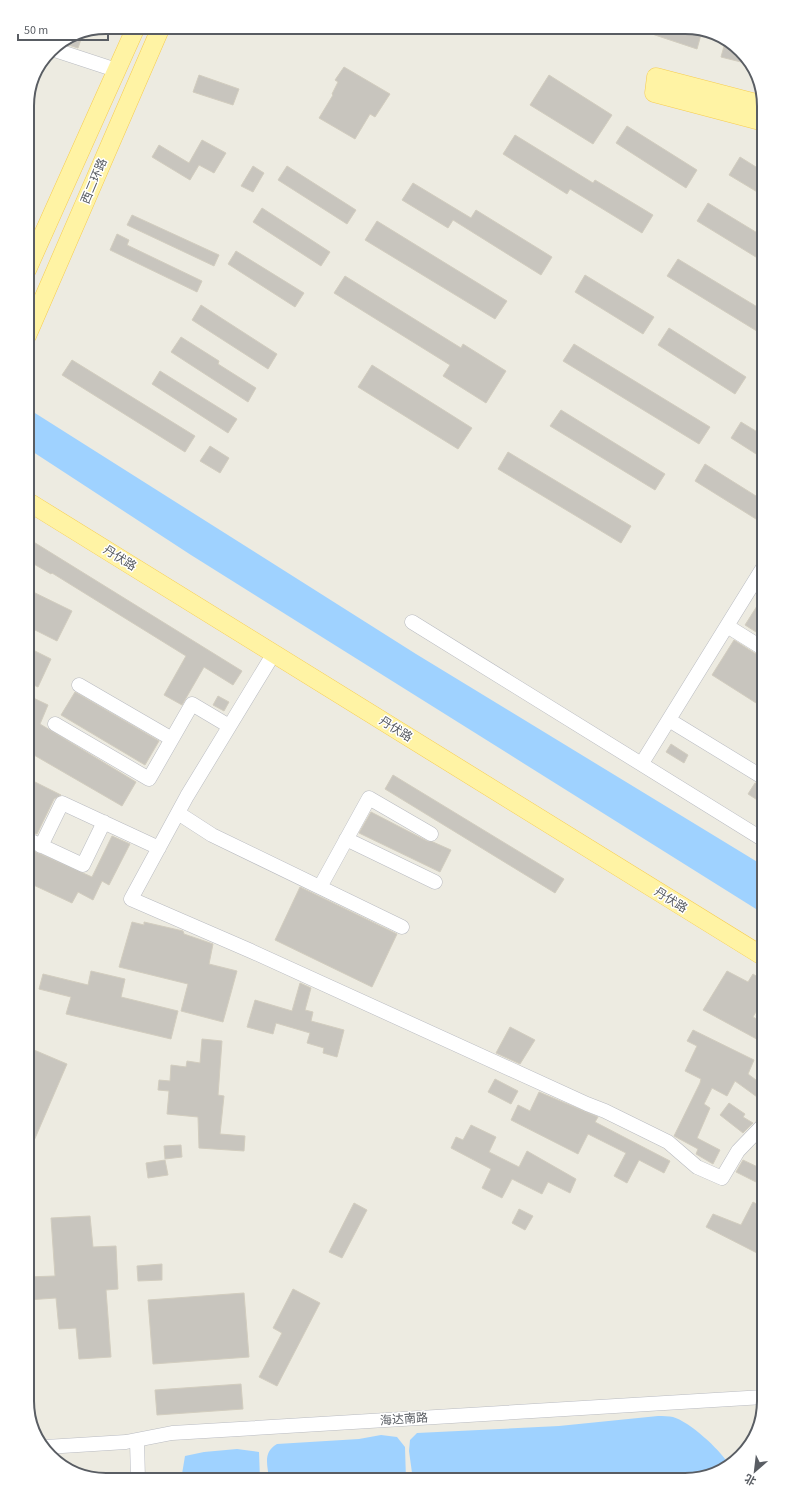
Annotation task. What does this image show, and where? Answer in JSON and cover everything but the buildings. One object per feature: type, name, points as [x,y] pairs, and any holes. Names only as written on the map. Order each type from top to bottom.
[{"type":"main road","name":"西二环路","points":[[34,254],[133,34]]},
{"type":"main road","name":"西二环路","points":[[34,320],[157,34]]},
{"type":"main road","points":[[757,103],[656,76],[654,93],[757,120]]},
{"type":"main road","name":"丹伏路","points":[[34,505],[757,953]]},
{"type":"street","points":[[60,51],[116,70]]},
{"type":"street","points":[[642,763],[757,577]]},
{"type":"street","points":[[412,622],[757,836]]},
{"type":"street","points":[[727,626],[757,645]]},
{"type":"street","points":[[274,653],[178,813],[131,899],[258,954],[605,1111],[668,1142],[697,1167],[722,1178],[738,1151],[757,1131]]},
{"type":"street","points":[[79,685],[172,739]]},
{"type":"street","points":[[55,724],[149,779],[192,704],[230,726]]},
{"type":"street","points":[[668,720],[757,774]]},
{"type":"street","points":[[320,887],[369,798],[431,834]]},
{"type":"street","points":[[41,846],[62,803],[159,848]]},
{"type":"street","points":[[178,813],[212,835],[402,926]]},
{"type":"street","points":[[34,842],[83,865],[104,822]]},
{"type":"street","points":[[346,839],[435,882]]},
{"type":"street","name":"海达南路","points":[[50,1446],[137,1440],[180,1433],[757,1397]]},
{"type":"street","points":[[137,1440],[138,1473]]},
{"type":"water","points":[[34,412],[416,654],[757,862],[757,910],[191,555],[34,453]]},
{"type":"water","points":[[658,1416],[673,1417],[688,1424],[696,1430],[726,1460],[717,1466],[703,1471],[685,1473],[412,1473],[409,1451],[410,1440],[417,1433],[559,1426]]},
{"type":"water","points":[[381,1435],[397,1437],[405,1447],[406,1473],[268,1473],[267,1460],[269,1451],[277,1444],[359,1439]]},
{"type":"water","points":[[237,1449],[259,1452],[260,1473],[182,1473],[185,1456],[204,1452]]}]
